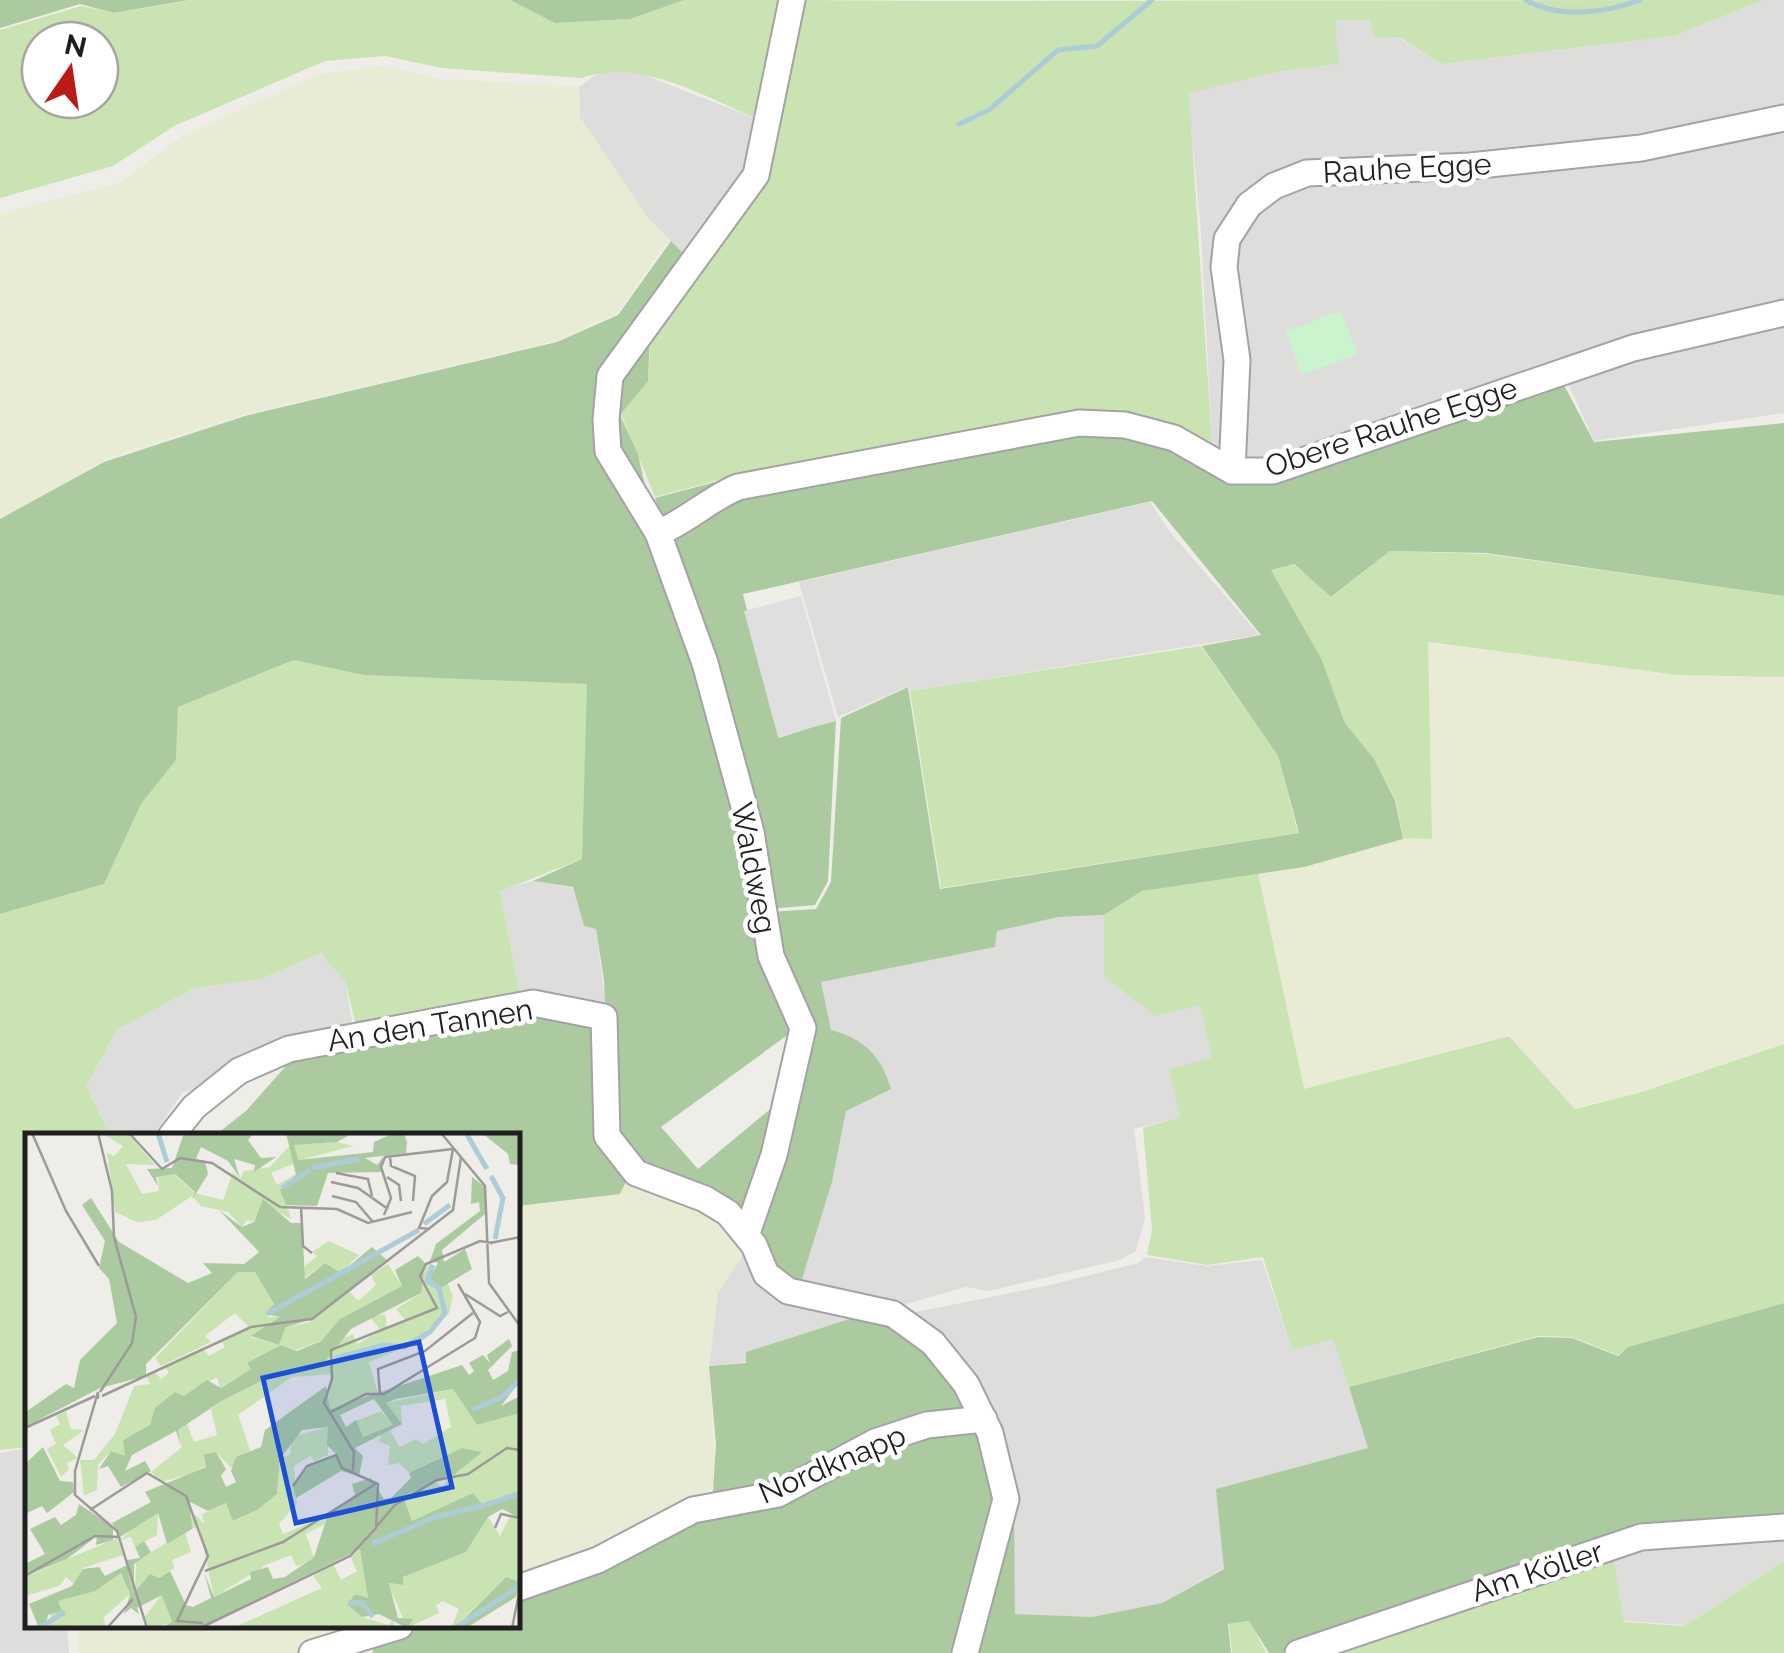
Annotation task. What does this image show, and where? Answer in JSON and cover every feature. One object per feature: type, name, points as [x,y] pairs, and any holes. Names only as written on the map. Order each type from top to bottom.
[{"type":"street","name":"Waldweg","points":[[747,1233],[774,1155],[804,1028],[771,956],[760,874],[706,663],[658,532],[608,451],[610,376],[756,175],[792,0]]},
{"type":"street","name":"Rauhe Egge","points":[[1232,472],[1237,360],[1224,267],[1227,240],[1249,205],[1274,186],[1307,173],[1470,166],[1641,148],[1784,118]]},
{"type":"street","name":"Obere Rauhe Egge","points":[[658,532],[688,520],[721,494],[738,488],[1079,423],[1126,425],[1174,438],[1232,472],[1273,471],[1633,348],[1784,313]]},
{"type":"street","name":"An den Tannen","points":[[174,1133],[214,1090],[263,1058],[447,1016],[533,1003],[604,1017],[607,1136],[636,1173],[705,1199],[747,1233]]},
{"type":"street","points":[[747,1233],[766,1274],[788,1292],[892,1314],[934,1343],[966,1384],[984,1419],[1006,1499],[965,1653]]},
{"type":"street","name":"Nordknapp","points":[[520,1587],[598,1560],[693,1510],[778,1494],[875,1442],[927,1425],[984,1419]]},
{"type":"street","name":"Am Köller","points":[[1298,1653],[1641,1538],[1784,1527]]},
{"type":"street","points":[[312,1653],[393,1628]]},
{"type":"shaded area","points":[[1763,0],[1784,0],[1784,413],[1594,441],[1559,363],[1266,462],[1229,453],[1212,443],[1201,233],[1188,93],[1282,71],[1338,64],[1334,20],[1370,20],[1441,64],[1674,36]]},
{"type":"shaded area","points":[[601,71],[639,73],[762,121],[758,149],[691,261],[649,220],[580,118],[579,87]]},
{"type":"shaded area","points":[[1150,502],[1170,532],[1259,635],[910,691],[908,686],[838,717],[799,582]]},
{"type":"shaded area","points":[[801,596],[836,721],[778,737],[744,611]]},
{"type":"shaded area","points":[[533,881],[573,888],[584,926],[596,928],[605,1001],[599,1006],[520,994],[500,890]]},
{"type":"shaded area","points":[[1104,915],[1104,976],[1200,1004],[1212,1057],[1181,1117],[1134,1129],[1145,1218],[1136,1251],[1120,1260],[988,1291],[966,1287],[892,1308],[798,1292],[832,1182],[846,1111],[820,982],[995,947],[996,931],[1058,917]]},
{"type":"shaded area","points":[[321,953],[345,980],[354,1034],[209,1088],[183,1092],[154,1133],[109,1133],[86,1086],[117,1030],[194,988],[261,979]]},
{"type":"shaded area","points":[[746,1251],[754,1265],[868,1313],[746,1352],[747,1362],[709,1366],[718,1292]]},
{"type":"shaded area","points":[[1145,1257],[1207,1266],[1262,1260],[1292,1350],[1333,1338],[1369,1448],[1217,1489],[1224,1568],[1162,1603],[1092,1617],[1015,1614],[1014,1498],[901,1315],[1050,1285],[1138,1263]]},
{"type":"shaded area","points":[[25,1448],[25,1628],[67,1628],[69,1653],[0,1653],[0,1453]]},
{"type":"shaded area","points":[[1784,1532],[1784,1561],[1685,1625],[1624,1621],[1612,1548]]},
{"type":"green space","points":[[0,0],[189,0],[114,13],[80,4],[0,28]]},
{"type":"green space","points":[[192,0],[510,0],[556,23],[630,19],[684,0],[786,0],[762,121],[650,76],[604,73],[581,78],[442,68],[385,56],[325,61],[174,126],[113,166],[0,198],[0,30],[20,24],[20,120],[120,120],[120,20],[34,20],[81,6],[116,13]]},
{"type":"green space","points":[[510,0],[684,0],[630,19],[555,23]]},
{"type":"green space","points":[[798,0],[1763,0],[1674,36],[1441,64],[1399,37],[1375,38],[1370,20],[1335,20],[1339,64],[1282,71],[1189,93],[1212,443],[1155,420],[1117,411],[733,476],[655,497],[621,414],[648,380],[652,320],[760,178]]},
{"type":"green space","points":[[384,66],[441,79],[579,86],[580,117],[649,219],[669,239],[617,313],[556,341],[245,414],[105,459],[39,499],[0,517],[0,214],[120,183],[182,136],[318,74]]},
{"type":"green space","points":[[671,241],[690,260],[651,312],[648,381],[620,415],[638,454],[658,545],[800,1026],[661,1127],[698,1169],[786,1096],[747,1220],[655,1177],[610,1135],[604,980],[596,929],[584,926],[573,887],[533,881],[582,859],[587,684],[363,675],[294,660],[178,707],[176,760],[141,804],[104,884],[0,914],[0,519],[104,462],[245,416],[557,342],[618,315]]},
{"type":"green space","points":[[1341,311],[1358,354],[1302,375],[1286,331]]},
{"type":"green space","points":[[1564,385],[1594,442],[1784,423],[1784,596],[1486,553],[1390,551],[1331,597],[1294,564],[1271,570],[1322,660],[1345,723],[1374,759],[1395,800],[1403,839],[1304,867],[1142,891],[1104,915],[1058,917],[997,931],[995,947],[821,982],[831,1030],[870,1050],[891,1089],[846,1111],[832,1182],[798,1292],[778,1281],[757,1234],[807,1026],[769,912],[816,909],[831,882],[841,718],[908,687],[940,889],[1299,833],[1278,756],[1202,646],[1261,635],[1152,501],[743,594],[779,738],[836,719],[828,881],[815,905],[769,909],[688,603],[655,498],[734,477],[1155,421],[1199,437],[1269,482]]},
{"type":"green space","points":[[1390,551],[1486,554],[1784,596],[1784,677],[1678,675],[1428,642],[1432,839],[1403,838],[1396,800],[1374,760],[1345,723],[1322,660],[1271,570],[1293,564],[1332,597]]},
{"type":"green space","points":[[1427,643],[1678,675],[1784,678],[1784,1043],[1639,1093],[1575,1108],[1509,1035],[1304,1089],[1258,872],[1405,838],[1431,839]]},
{"type":"green space","points":[[1201,646],[1278,756],[1298,833],[941,888],[910,691]]},
{"type":"green space","points":[[295,660],[363,675],[588,684],[582,859],[500,891],[520,994],[355,1021],[345,981],[321,953],[261,979],[194,988],[117,1030],[86,1086],[109,1133],[25,1133],[25,1447],[0,1450],[0,914],[104,884],[141,804],[176,760],[178,707]]},
{"type":"green space","points":[[1258,872],[1304,1089],[1509,1036],[1575,1109],[1639,1093],[1784,1044],[1784,1303],[1628,1347],[1618,1355],[1572,1337],[1538,1336],[1349,1387],[1333,1339],[1292,1350],[1263,1257],[1207,1265],[1147,1255],[1152,1230],[1143,1128],[1180,1117],[1169,1070],[1212,1057],[1200,1005],[1155,1016],[1104,976],[1104,915],[1142,891]]},
{"type":"green space","points":[[520,994],[599,1006],[604,1137],[630,1173],[620,1194],[520,1206],[520,1133],[218,1133],[246,1111],[293,1058],[355,1039],[355,1021]]},
{"type":"green space","points":[[630,1173],[703,1203],[746,1251],[718,1292],[709,1366],[716,1478],[706,1499],[520,1582],[520,1206],[594,1198]]},
{"type":"green space","points":[[1784,1303],[1784,1523],[1640,1532],[1284,1653],[1269,1653],[1249,1621],[1228,1624],[1231,1653],[956,1653],[969,1611],[953,1653],[373,1653],[371,1642],[416,1628],[520,1628],[520,1591],[597,1563],[599,1577],[600,1562],[713,1491],[716,1444],[709,1366],[746,1363],[746,1352],[868,1313],[931,1345],[1014,1498],[1015,1614],[1092,1617],[1162,1603],[1224,1569],[1216,1489],[1368,1448],[1349,1387],[1538,1337],[1572,1338],[1618,1356],[1628,1347]]},
{"type":"green space","points":[[1612,1548],[1624,1622],[1684,1626],[1784,1561],[1784,1653],[1311,1653]]},
{"type":"green space","points":[[1250,1621],[1266,1653],[1232,1653],[1229,1624]]},
{"type":"green space","points":[[76,1628],[379,1628],[298,1653],[79,1653]]},
{"type":"waterway","points":[[959,124],[989,110],[1058,50],[1097,46],[1152,0]]},
{"type":"waterway","points":[[1526,0],[1568,12],[1612,8],[1640,0]]}]
